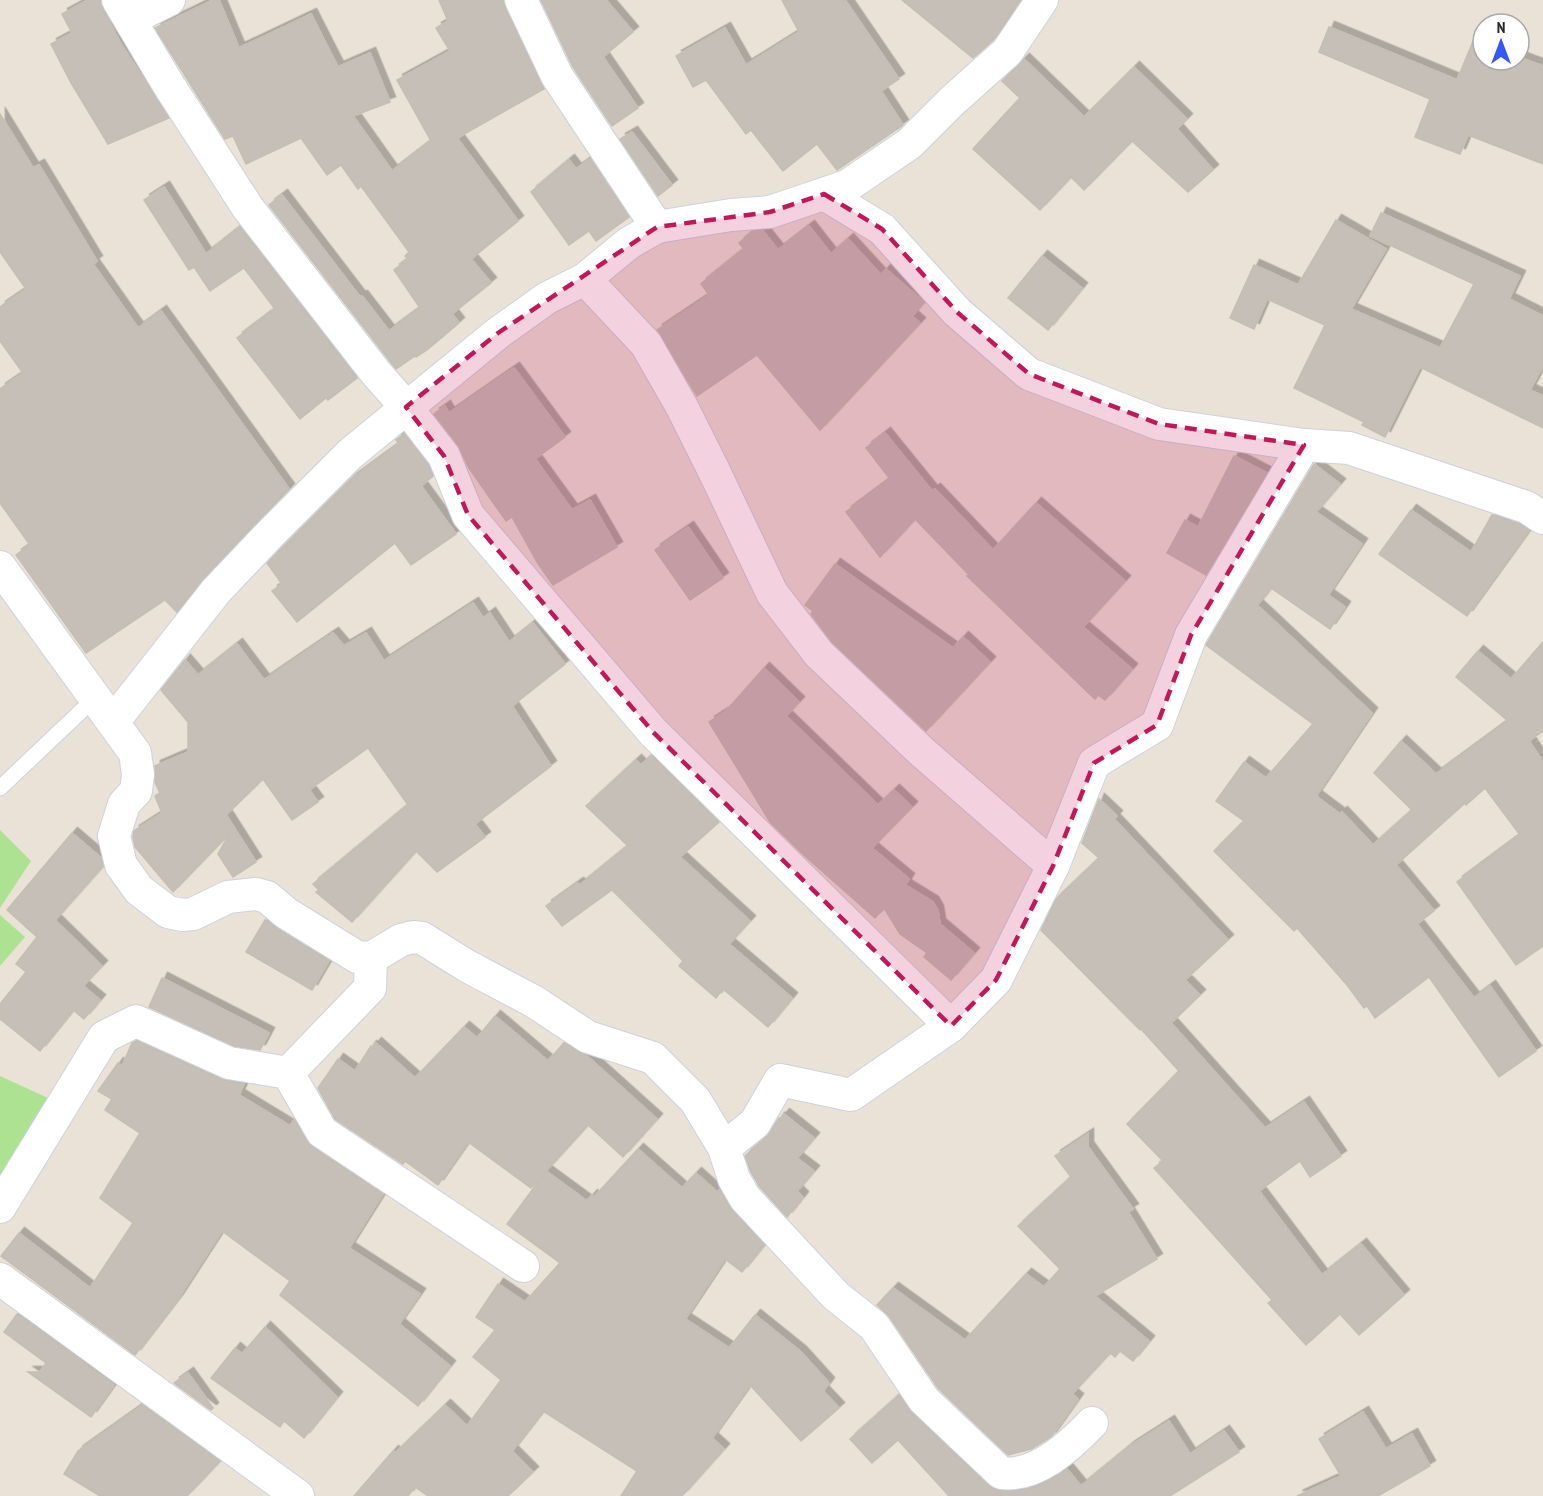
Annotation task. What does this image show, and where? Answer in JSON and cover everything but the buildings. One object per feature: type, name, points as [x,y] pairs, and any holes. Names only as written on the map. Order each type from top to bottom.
[{"type":"street","points":[[169,0],[124,10],[168,84],[248,208],[376,373],[444,456],[468,515],[653,732],[951,1026]]},
{"type":"street","points":[[521,0],[557,76],[657,227]]},
{"type":"street","points":[[104,710],[350,454],[498,333],[547,298],[585,279],[629,243],[657,227],[731,215],[770,212],[847,186],[909,144],[951,102],[1007,52],[1042,0]]},
{"type":"street","points":[[824,194],[882,229],[957,312],[1029,374],[1160,424],[1349,448],[1526,507],[1543,518]]},
{"type":"street","points":[[585,279],[646,344],[682,407],[772,593],[819,654],[921,751],[1053,866]]},
{"type":"street","points":[[724,1148],[755,1123],[780,1080],[851,1095],[951,1026],[996,980],[1053,866],[1094,763],[1157,725],[1191,634],[1304,444]]},
{"type":"street","points":[[0,567],[135,753],[138,774],[136,791],[124,804],[114,836],[121,865],[139,890],[168,912],[182,915],[193,914],[228,897],[256,894],[267,897],[286,913],[357,957],[371,958],[401,940],[413,937],[422,938],[533,1001],[588,1037],[653,1058],[695,1100],[724,1148],[734,1179],[746,1198],[836,1296],[874,1326],[924,1400],[1001,1473],[1014,1475],[1028,1471],[1070,1446],[1092,1423]]},
{"type":"street","points":[[288,1073],[370,988],[371,958]]},
{"type":"street","points":[[0,1207],[104,1037],[136,1022],[229,1063],[288,1073]]},
{"type":"street","points":[[288,1073],[322,1132],[523,1266]]},
{"type":"street","points":[[0,1279],[298,1496]]},
{"type":"lane","points":[[0,788],[104,710]]},
{"type":"highlighted area","points":[[824,194],[882,229],[957,312],[1029,374],[1159,424],[1304,445],[1191,635],[1157,725],[1094,763],[1053,866],[996,980],[951,1026],[653,732],[468,515],[444,456],[406,407],[498,333],[657,227],[770,212]]},
{"type":"green space","points":[[0,830],[31,861],[0,908]]},
{"type":"green space","points":[[0,915],[25,937],[0,966]]},
{"type":"green space","points":[[0,1076],[48,1098],[0,1176]]}]
